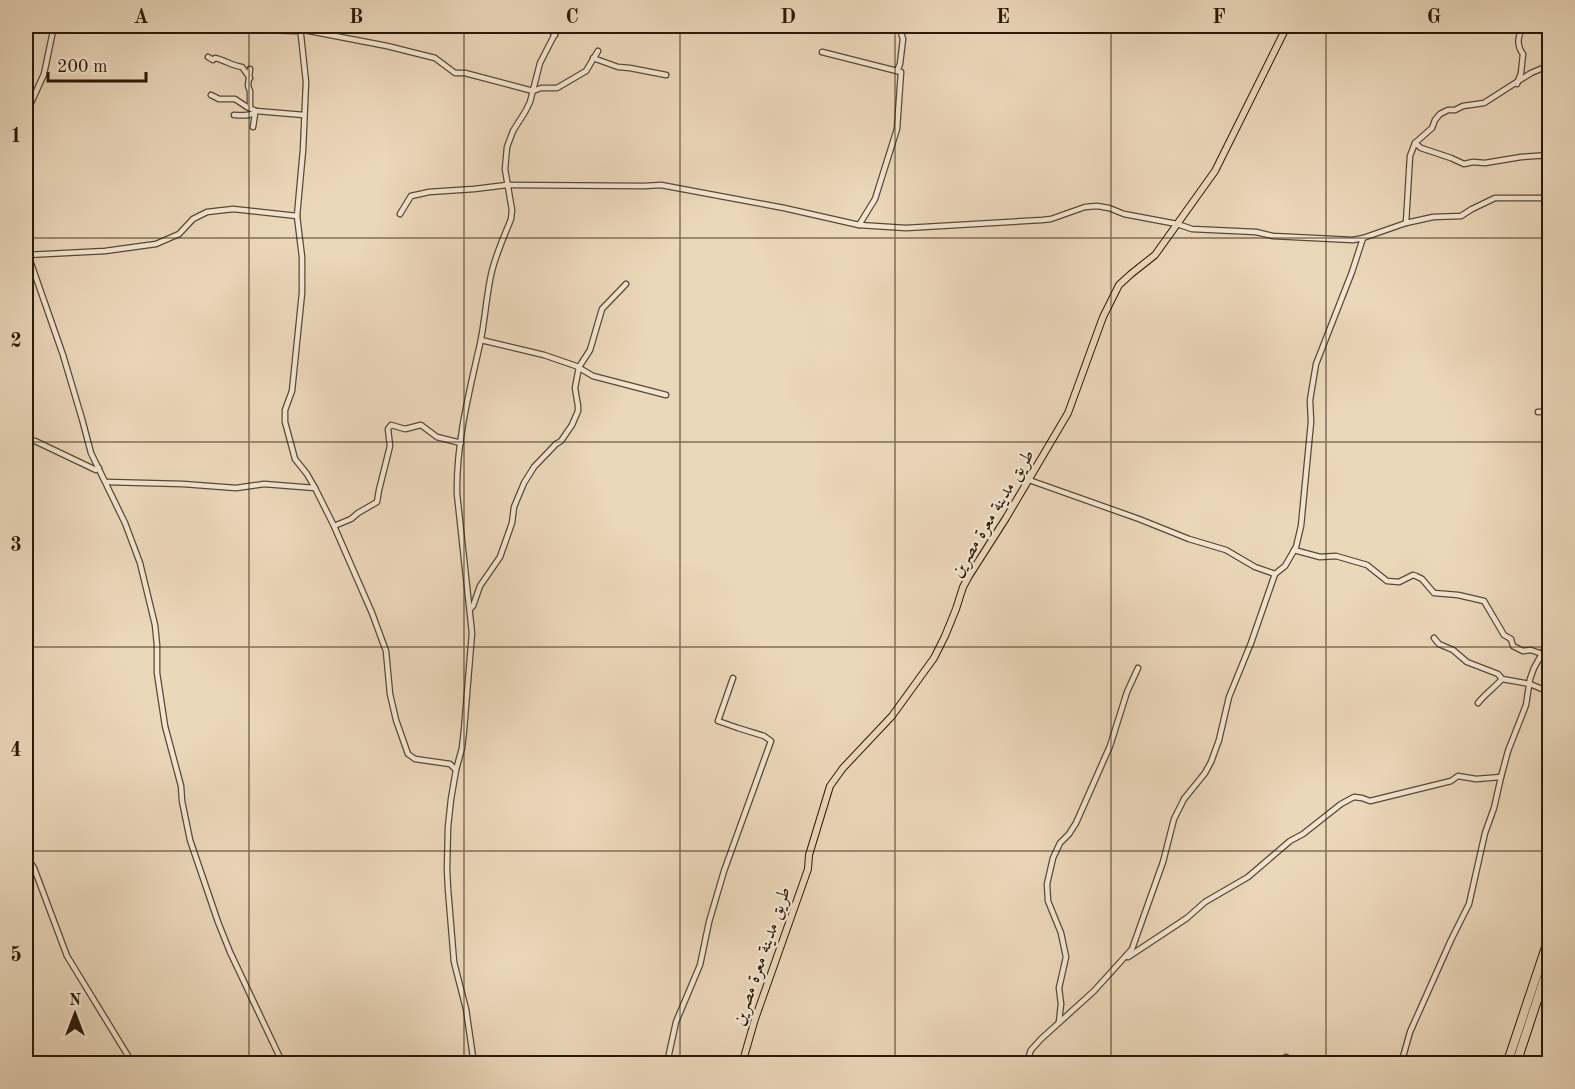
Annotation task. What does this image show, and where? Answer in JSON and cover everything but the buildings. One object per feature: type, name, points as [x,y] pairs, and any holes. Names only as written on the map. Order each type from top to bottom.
[{"type":"highway","points":[[1507,1064],[1550,935]]},
{"type":"highway","points":[[1516,1064],[1550,961]]},
{"type":"main road","name":"طريق مدينة معرة مصرين","points":[[742,1064],[758,1009],[808,869],[809,855],[830,786],[843,768],[892,716],[934,658],[956,609],[963,587],[1068,413],[1103,317],[1119,285],[1155,255],[1215,171],[1287,26]]},
{"type":"street","points":[[26,114],[44,74],[54,26]]},
{"type":"street","points":[[321,33],[323,26]]},
{"type":"street","points":[[540,26],[550,29],[555,35]]},
{"type":"street","points":[[474,1064],[466,1010],[454,962],[447,869],[448,827],[456,770],[462,748],[472,633],[457,482],[468,394],[481,340],[492,273],[511,219],[512,210],[505,169],[507,147],[513,130],[525,112],[540,63],[559,26]]},
{"type":"street","points":[[897,71],[903,39],[899,26]]},
{"type":"street","points":[[1517,84],[1523,54],[1518,47],[1519,34],[1523,26]]},
{"type":"street","points":[[217,27],[250,30],[300,28],[435,58],[455,74],[465,73],[533,91],[560,87],[586,71],[598,51]]},
{"type":"street","points":[[300,28],[306,82],[297,216],[302,257],[302,293],[291,391],[285,410],[285,422],[295,459],[307,474],[334,526],[386,651],[394,711],[408,754],[415,759],[450,764],[456,770]]},
{"type":"street","points":[[822,52],[901,72],[897,129],[875,199],[859,225]]},
{"type":"street","points":[[215,58],[242,67],[250,78]]},
{"type":"street","points":[[593,58],[618,67],[666,75]]},
{"type":"street","points":[[1406,223],[1410,156],[1415,143],[1432,128],[1440,114],[1448,110],[1455,110],[1462,105],[1484,103],[1531,73],[1550,65]]},
{"type":"street","points":[[250,69],[248,86],[250,108]]},
{"type":"street","points":[[211,95],[219,99],[235,99],[255,112]]},
{"type":"street","points":[[234,115],[249,115],[255,112],[304,115]]},
{"type":"street","points":[[253,127],[255,112]]},
{"type":"street","points":[[1415,143],[1421,148],[1464,164],[1473,162],[1485,164],[1521,157],[1550,155]]},
{"type":"street","points":[[400,214],[411,196],[429,192],[507,185],[661,185],[784,208],[859,225],[906,228],[1042,220],[1096,206],[1192,229],[1342,240],[1362,238],[1406,223],[1433,217],[1461,216],[1472,208],[1495,198],[1550,198]]},
{"type":"street","points":[[27,255],[105,251],[156,244],[179,234],[193,219],[207,212],[233,209],[297,216]]},
{"type":"street","points":[[1026,1064],[1031,1050],[1094,991],[1132,949],[1147,912],[1174,819],[1184,799],[1206,773],[1211,762],[1219,740],[1229,697],[1275,574],[1285,566],[1294,550],[1301,526],[1311,422],[1310,400],[1316,364],[1352,272],[1362,238]]},
{"type":"street","points":[[26,249],[28,263],[63,355],[91,453],[106,482],[140,563],[158,645],[157,672],[165,726],[182,786],[183,807],[190,840],[222,932],[283,1064]]},
{"type":"street","points":[[470,609],[480,586],[500,557],[512,524],[514,507],[524,483],[534,467],[561,441],[572,425],[578,411],[575,388],[579,367],[590,350],[605,305],[626,284]]},
{"type":"street","points":[[481,340],[544,355],[579,367],[593,376],[666,395]]},
{"type":"street","points":[[1538,412],[1550,411]]},
{"type":"street","points":[[334,526],[351,519],[377,502],[390,446],[387,432],[391,425],[405,429],[421,425],[437,436],[461,443]]},
{"type":"street","points":[[26,440],[35,441],[96,470],[99,468]]},
{"type":"street","points":[[1029,480],[1189,539],[1226,550],[1255,567],[1275,574]]},
{"type":"street","points":[[106,482],[236,488],[264,484],[315,488]]},
{"type":"street","points":[[1294,550],[1320,556],[1336,556],[1367,565],[1387,581],[1399,582],[1413,575],[1422,579],[1434,593],[1484,600],[1504,635],[1511,639],[1514,646],[1522,651],[1531,650],[1542,654]]},
{"type":"street","points":[[1434,639],[1439,644],[1453,650],[1467,662],[1498,674],[1502,679],[1530,684],[1542,689],[1550,687]]},
{"type":"street","points":[[1401,1064],[1410,1032],[1450,940],[1469,904],[1485,833],[1494,808],[1508,751],[1526,705],[1530,679],[1550,639]]},
{"type":"street","points":[[1059,1022],[1061,1004],[1059,988],[1066,957],[1061,933],[1048,901],[1049,872],[1060,843],[1072,829],[1094,784],[1138,668]]},
{"type":"street","points":[[666,1064],[676,1022],[700,965],[724,871],[771,741],[764,736],[718,721],[733,678]]},
{"type":"street","points":[[1478,703],[1502,679]]},
{"type":"street","points":[[1126,958],[1187,918],[1205,902],[1248,877],[1290,840],[1303,834],[1353,797],[1370,801],[1451,781],[1458,776],[1476,779],[1501,777]]},
{"type":"street","points":[[26,856],[34,868],[67,956],[133,1064]]},
{"type":"street","points":[[1285,1064],[1286,1057]]}]
